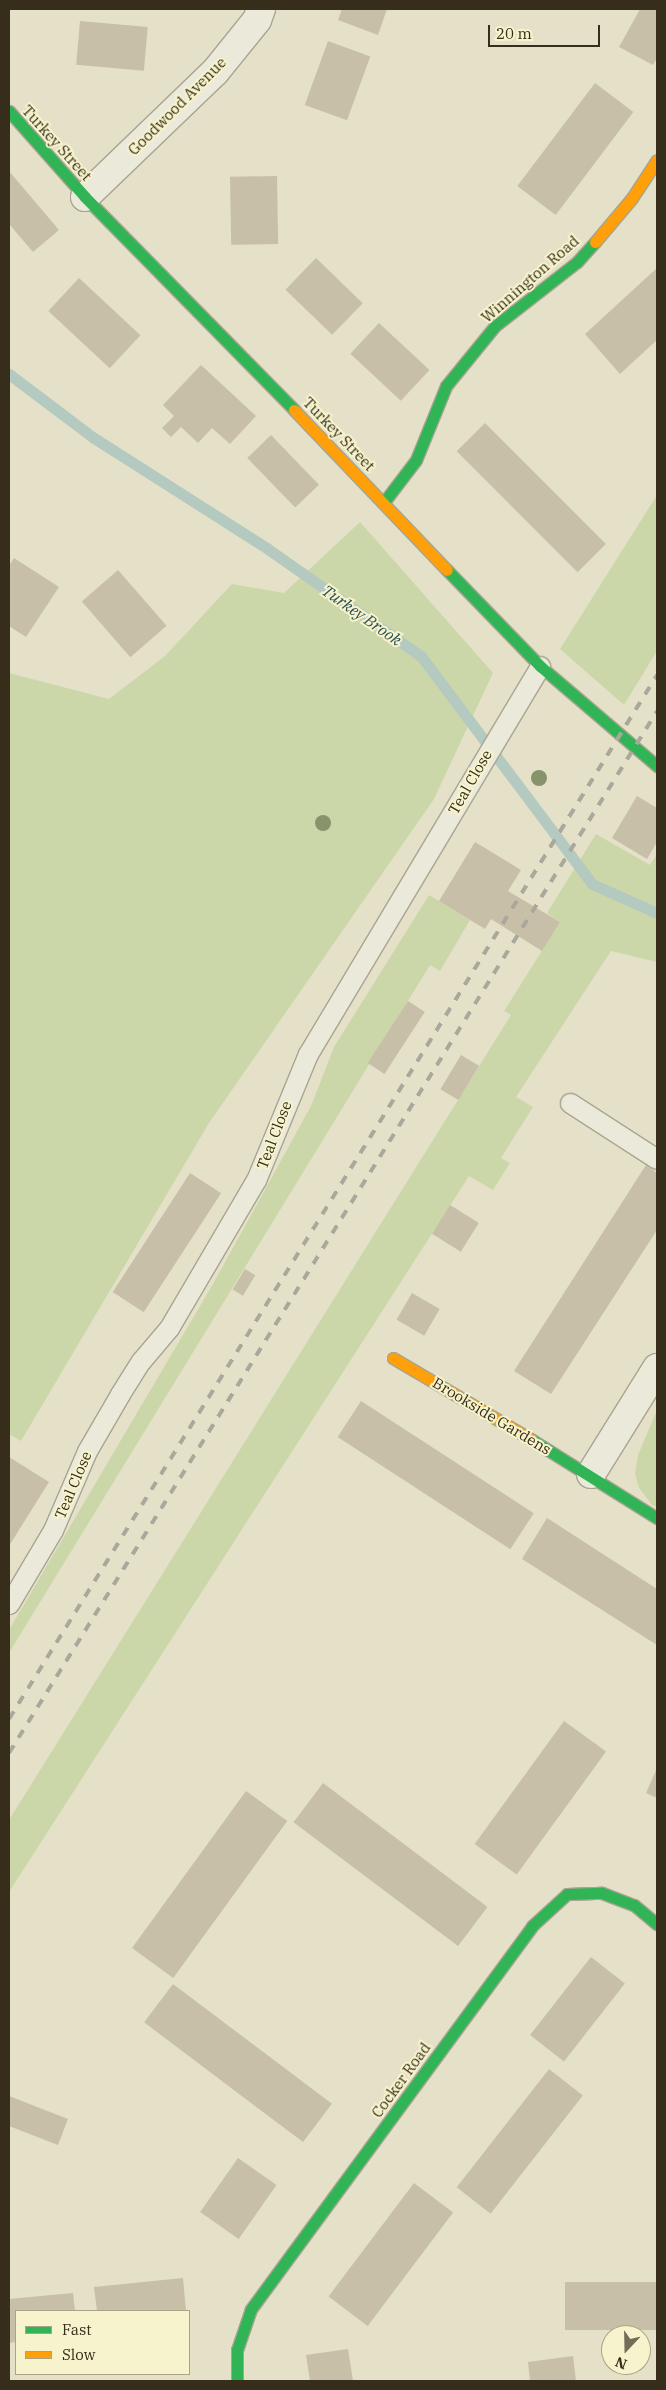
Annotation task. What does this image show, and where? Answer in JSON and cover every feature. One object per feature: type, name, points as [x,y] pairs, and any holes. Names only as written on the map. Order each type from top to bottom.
[{"type":"street","name":"Goodwood Avenue","points":[[85,197],[214,72],[257,20],[261,9]]},
{"type":"street","name":"Turkey Street","points":[[9,111],[85,197],[384,502],[540,666],[657,766]]},
{"type":"street","name":"Winnington Road","points":[[384,502],[416,460],[446,386],[495,326],[577,262],[632,198],[657,160]]},
{"type":"street","name":"Brookside Gardens","points":[[394,1358],[591,1474],[657,1518]]},
{"type":"street","points":[[591,1474],[657,1368]]},
{"type":"street","name":"Cocker Road","points":[[237,2381],[237,2350],[252,2309],[532,1926],[567,1894],[602,1893],[634,1905],[657,1924]]},
{"type":"lane","name":"Teal Close","points":[[9,1604],[53,1530],[87,1451],[120,1394],[142,1361],[169,1328],[256,1180],[308,1054],[501,728],[540,666]]},
{"type":"lane","points":[[570,1103],[657,1159]]},
{"type":"green space","points":[[657,495],[657,651],[624,705],[560,649]]},
{"type":"green space","points":[[360,522],[493,673],[434,799],[209,1123],[21,1441],[9,1434],[9,673],[109,699],[165,656],[232,584],[284,593]]},
{"type":"green space","points":[[596,834],[650,865],[657,854],[657,962],[611,951],[516,1097],[533,1107],[501,1158],[510,1163],[493,1190],[469,1176],[9,1892],[9,1820],[511,1015],[504,1011],[560,922],[547,913]]},
{"type":"green space","points":[[429,895],[470,920],[440,971],[430,965],[9,1653],[9,1630],[213,1284],[311,1106],[334,1047]]},
{"type":"green space","points":[[657,1410],[657,1507],[652,1505],[639,1488],[635,1474],[638,1455]]},
{"type":"building","points":[[342,9],[387,9],[378,35],[338,20]]},
{"type":"building","points":[[640,9],[657,9],[657,58],[653,65],[619,47]]},
{"type":"building","points":[[80,21],[148,27],[144,71],[76,65]]},
{"type":"building","points":[[328,41],[370,56],[347,120],[305,105]]},
{"type":"building","points":[[595,83],[633,112],[556,215],[517,186]]},
{"type":"building","points":[[9,171],[59,230],[33,252],[9,224]]},
{"type":"building","points":[[277,176],[278,244],[231,245],[230,177]]},
{"type":"building","points":[[316,258],[363,303],[332,335],[285,290]]},
{"type":"building","points":[[657,268],[657,340],[620,374],[585,334]]},
{"type":"building","points":[[79,278],[140,335],[110,368],[48,311]]},
{"type":"building","points":[[379,323],[429,370],[401,401],[350,354]]},
{"type":"building","points":[[201,365],[256,416],[230,444],[212,428],[198,443],[181,427],[171,437],[162,428],[174,416],[163,405]]},
{"type":"building","points":[[485,423],[606,544],[578,572],[457,451]]},
{"type":"building","points":[[271,435],[319,485],[295,508],[247,458]]},
{"type":"building","points":[[14,558],[59,587],[26,637],[9,626],[9,566]]},
{"type":"building","points":[[118,570],[167,626],[130,657],[82,601]]},
{"type":"building","points":[[637,796],[657,808],[657,842],[647,859],[612,838]]},
{"type":"building","points":[[475,842],[521,870],[508,891],[560,922],[542,951],[491,919],[485,929],[439,901]]},
{"type":"building","points":[[408,1001],[425,1012],[384,1074],[368,1063]]},
{"type":"building","points":[[461,1055],[479,1066],[458,1100],[440,1089]]},
{"type":"building","points":[[646,1165],[657,1173],[657,1230],[551,1394],[514,1371]]},
{"type":"building","points":[[190,1173],[221,1193],[144,1312],[113,1292]]},
{"type":"building","points":[[450,1205],[479,1223],[461,1252],[432,1234]]},
{"type":"building","points":[[245,1269],[255,1275],[243,1296],[233,1290]]},
{"type":"building","points":[[412,1293],[440,1309],[424,1336],[396,1320]]},
{"type":"building","points":[[361,1401],[534,1513],[510,1549],[338,1437]]},
{"type":"building","points":[[9,1457],[49,1482],[9,1546]]},
{"type":"building","points":[[547,1518],[657,1589],[657,1645],[522,1559]]},
{"type":"building","points":[[564,1721],[606,1752],[517,1875],[475,1844]]},
{"type":"building","points":[[657,1768],[657,1798],[646,1793]]},
{"type":"building","points":[[323,1783],[488,1907],[458,1946],[294,1822]]},
{"type":"building","points":[[246,1791],[287,1821],[173,1978],[132,1948]]},
{"type":"building","points":[[591,1957],[625,1983],[564,2061],[530,2035]]},
{"type":"building","points":[[173,1984],[332,2104],[303,2142],[144,2022]]},
{"type":"building","points":[[549,2069],[583,2095],[491,2214],[457,2187]]},
{"type":"building","points":[[9,2096],[68,2119],[58,2145],[9,2126]]},
{"type":"building","points":[[238,2158],[277,2185],[239,2239],[200,2212]]},
{"type":"building","points":[[414,2183],[453,2212],[368,2326],[329,2296]]},
{"type":"building","points":[[183,2278],[186,2310],[97,2310],[94,2287]]},
{"type":"building","points":[[565,2282],[657,2282],[657,2330],[651,2330],[651,2325],[601,2325],[601,2330],[565,2330]]},
{"type":"building","points":[[73,2293],[75,2310],[15,2310],[15,2342],[9,2343],[9,2299]]},
{"type":"building","points":[[348,2349],[353,2381],[310,2381],[306,2355]]},
{"type":"building","points":[[573,2356],[576,2381],[530,2381],[528,2362]]},
{"type":"waterway","name":"Turkey Brook","points":[[9,374],[94,438],[268,549],[421,656],[592,884],[657,913]]},
{"type":"railway","points":[[9,1719],[657,675]]},
{"type":"railway","points":[[9,1753],[657,711]]},
{"type":"traffic: fast","points":[[9,111],[85,197],[294,410]]},
{"type":"traffic: fast","points":[[384,502],[416,460],[446,386],[495,326],[577,262],[595,242]]},
{"type":"traffic: fast","points":[[447,570],[540,666],[657,766]]},
{"type":"traffic: fast","points":[[532,1440],[657,1518]]},
{"type":"traffic: fast","points":[[237,2381],[237,2350],[251,2309],[532,1926],[567,1894],[602,1893],[634,1905],[657,1924]]},
{"type":"traffic: slow","points":[[595,242],[632,198],[657,160]]},
{"type":"traffic: slow","points":[[294,410],[447,570]]},
{"type":"traffic: slow","points":[[393,1358],[532,1440]]}]
